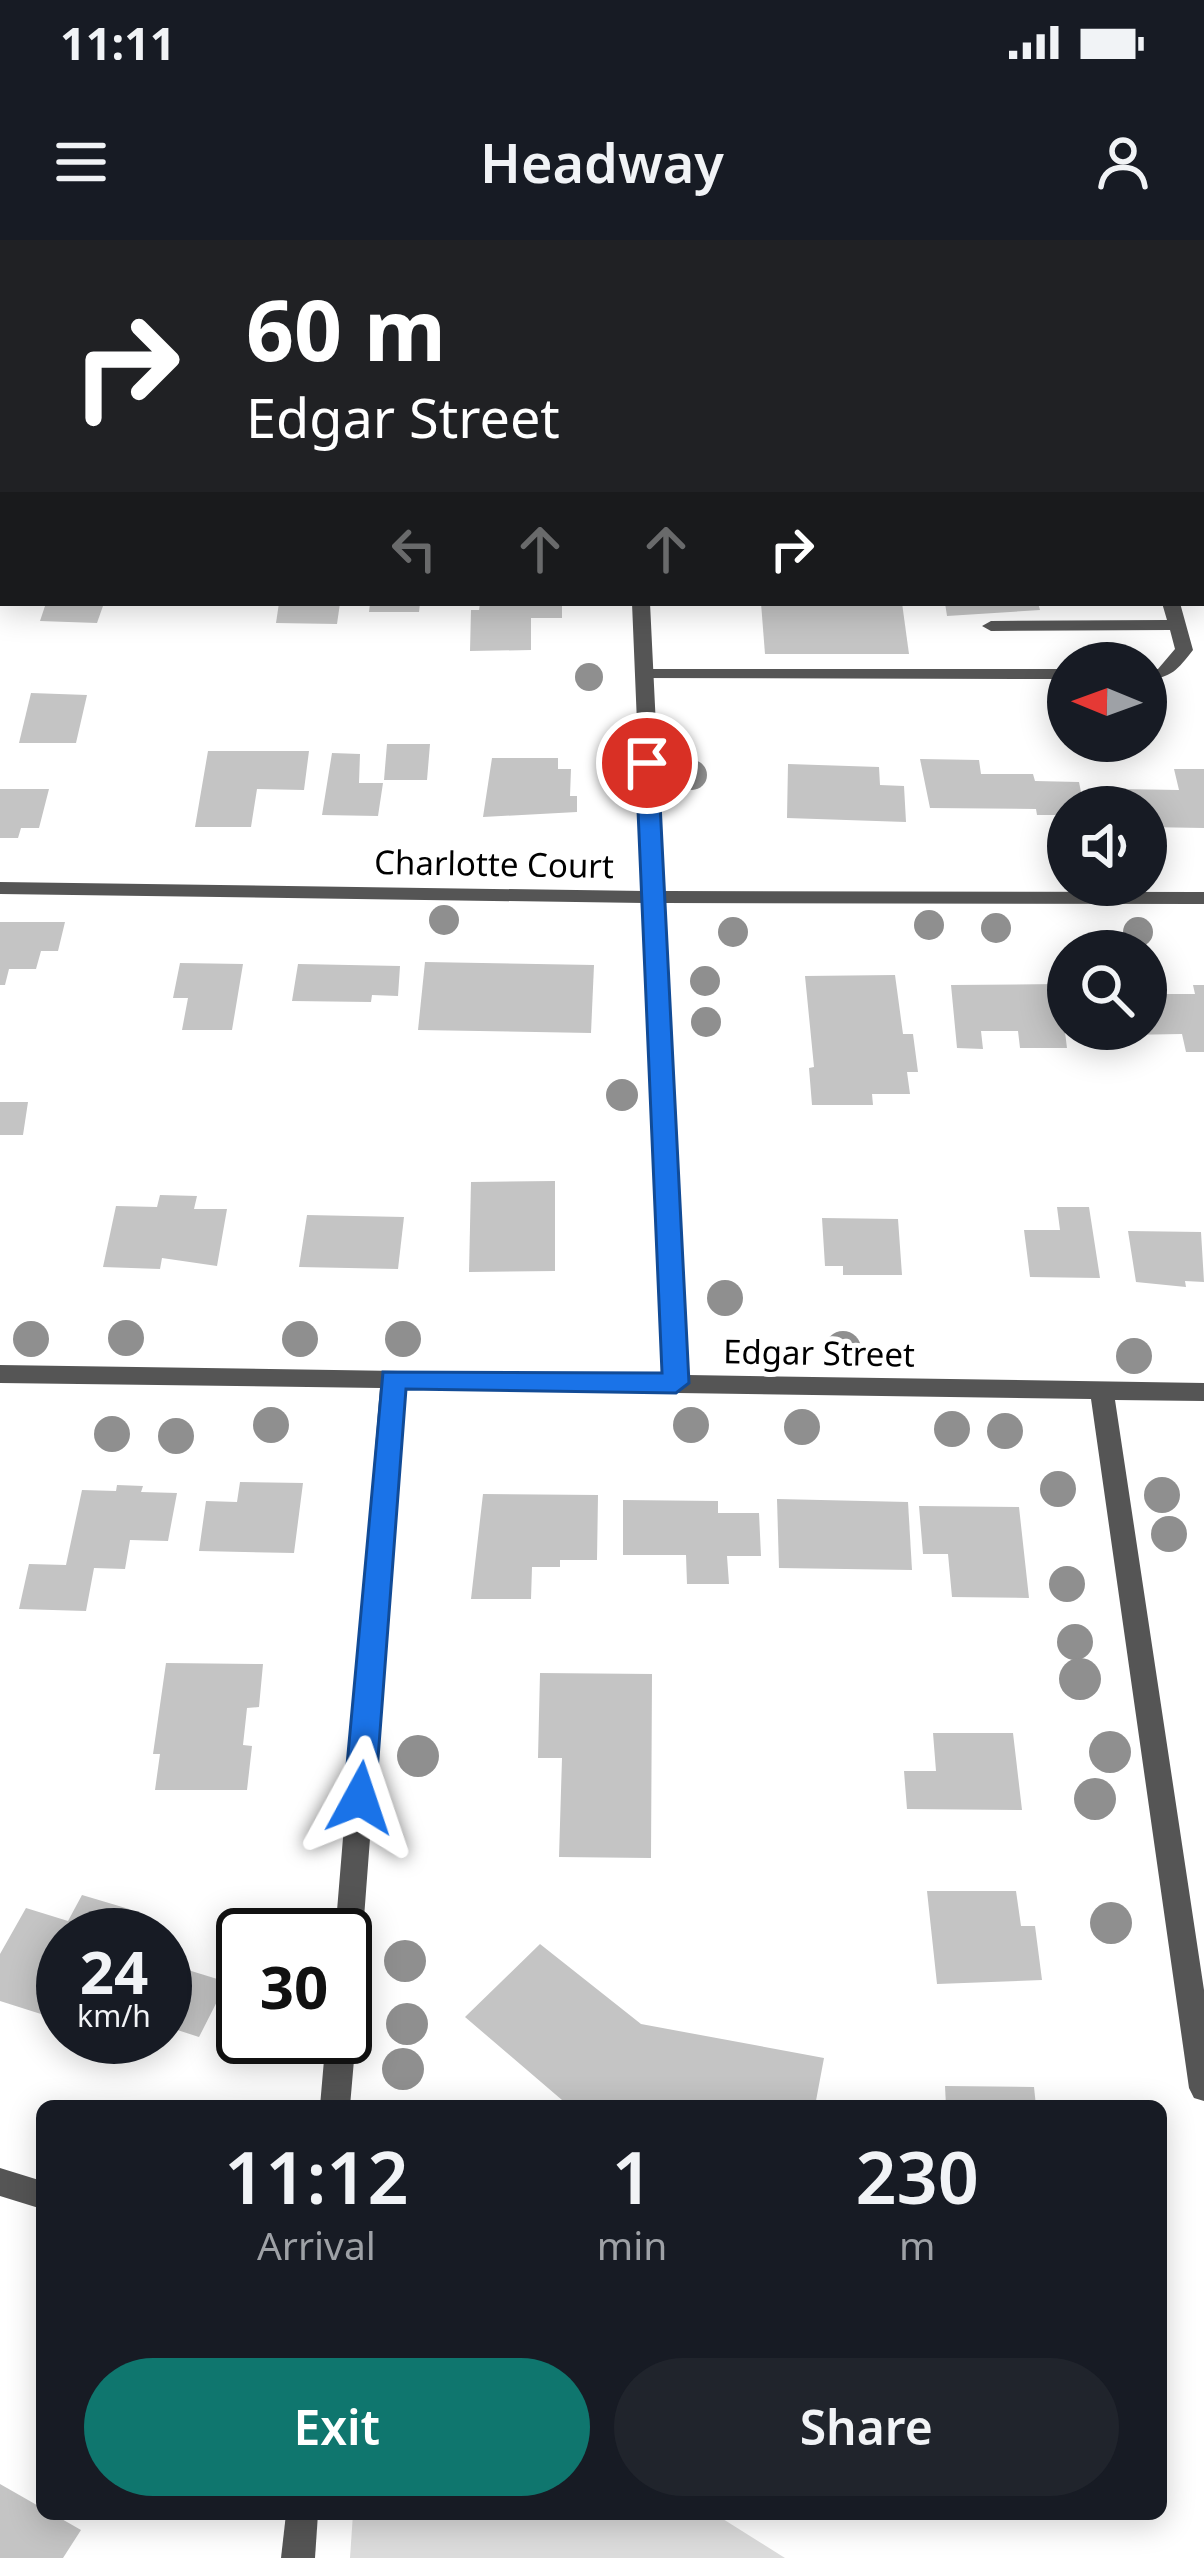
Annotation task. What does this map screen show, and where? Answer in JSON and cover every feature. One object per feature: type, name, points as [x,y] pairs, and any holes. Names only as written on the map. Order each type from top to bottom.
[{"type":"street","points":[[641,606],[676,1383]]},
{"type":"street","points":[[1167,669],[1184,650],[1172,606]]},
{"type":"street","points":[[991,626],[1178,626]]},
{"type":"street","points":[[644,674],[1047,674]]},
{"type":"street","name":"Charlotte Court","points":[[0,888],[1204,898]]},
{"type":"street","name":"Edgar Street","points":[[0,1374],[1204,1393]]},
{"type":"street","points":[[351,1908],[393,1379]]},
{"type":"street","points":[[1102,1391],[1204,2088]]},
{"type":"street","points":[[336,2100],[339,2064]]},
{"type":"street","points":[[0,2182],[36,2193]]},
{"type":"street","points":[[298,2558],[301,2520]]},
{"type":"shaded area","points":[[353,2520],[725,2520],[785,2558],[350,2558]]},
{"type":"building","points":[[45,606],[103,606],[97,623],[40,621]]},
{"type":"building","points":[[279,606],[340,606],[337,624],[276,623]]},
{"type":"building","points":[[370,606],[420,606],[419,612],[369,612]]},
{"type":"building","points":[[480,606],[562,606],[562,618],[531,618],[531,650],[470,651],[471,610]]},
{"type":"building","points":[[761,606],[902,606],[909,654],[765,654]]},
{"type":"building","points":[[945,606],[1039,606],[1040,610],[947,616]]},
{"type":"building","points":[[31,693],[87,695],[76,743],[19,743]]},
{"type":"building","points":[[387,744],[430,744],[427,780],[384,780]]},
{"type":"building","points":[[208,751],[309,751],[304,790],[257,789],[251,827],[195,827]]},
{"type":"building","points":[[332,753],[360,754],[359,783],[383,783],[378,816],[322,815]]},
{"type":"building","points":[[492,758],[558,758],[558,769],[571,769],[570,796],[577,796],[577,812],[483,817]]},
{"type":"building","points":[[920,759],[979,760],[981,774],[1033,774],[1035,781],[1079,782],[1080,786],[1047,786],[1047,815],[1037,815],[1036,809],[930,808]]},
{"type":"building","points":[[788,764],[879,767],[880,785],[904,786],[906,822],[787,818]]},
{"type":"building","points":[[1174,769],[1204,769],[1204,828],[1167,827],[1167,790],[1179,790]]},
{"type":"building","points":[[0,789],[49,789],[39,828],[21,828],[18,838],[0,838]]},
{"type":"building","points":[[0,922],[65,922],[58,951],[41,951],[36,969],[9,969],[5,985],[0,985]]},
{"type":"building","points":[[425,962],[594,965],[591,1033],[418,1030]]},
{"type":"building","points":[[180,963],[243,964],[232,1030],[182,1030],[188,998],[173,998]]},
{"type":"building","points":[[298,964],[400,966],[398,996],[372,995],[371,1002],[292,1001]]},
{"type":"building","points":[[895,975],[903,1034],[913,1034],[918,1072],[907,1072],[910,1094],[872,1094],[873,1105],[812,1105],[809,1068],[814,1067],[805,976]]},
{"type":"building","points":[[1047,984],[1047,1048],[1020,1048],[1018,1031],[981,1031],[983,1049],[957,1048],[951,985]]},
{"type":"building","points":[[1193,985],[1204,985],[1204,1052],[1186,1052],[1182,1034],[1167,1034],[1167,994],[1195,994]]},
{"type":"building","points":[[0,1102],[28,1102],[23,1135],[0,1135]]},
{"type":"building","points":[[555,1181],[555,1271],[469,1272],[471,1182]]},
{"type":"building","points":[[160,1195],[197,1196],[194,1209],[227,1209],[217,1266],[162,1258],[160,1269],[103,1267],[116,1206],[157,1207]]},
{"type":"building","points":[[1057,1207],[1089,1207],[1100,1278],[1030,1277],[1024,1230],[1060,1230]]},
{"type":"building","points":[[307,1215],[404,1217],[398,1269],[299,1267]]},
{"type":"building","points":[[822,1218],[898,1219],[902,1275],[843,1275],[843,1266],[825,1266]]},
{"type":"building","points":[[1128,1231],[1201,1232],[1204,1282],[1185,1281],[1186,1287],[1136,1282]]},
{"type":"building","points":[[240,1482],[303,1483],[294,1553],[199,1551],[206,1501],[237,1502]]},
{"type":"building","points":[[117,1485],[143,1486],[141,1492],[177,1493],[168,1541],[130,1540],[125,1569],[94,1568],[86,1611],[19,1609],[29,1564],[66,1565],[82,1490],[116,1491]]},
{"type":"building","points":[[483,1494],[598,1495],[597,1560],[560,1560],[560,1567],[532,1567],[531,1599],[471,1599]]},
{"type":"building","points":[[777,1499],[908,1502],[912,1570],[779,1568]]},
{"type":"building","points":[[623,1500],[718,1501],[718,1513],[759,1513],[761,1556],[727,1556],[729,1584],[687,1584],[686,1555],[623,1555]]},
{"type":"building","points":[[919,1506],[1019,1507],[1029,1598],[952,1597],[948,1554],[923,1554]]},
{"type":"building","points":[[166,1663],[263,1664],[259,1707],[247,1708],[243,1745],[252,1746],[247,1790],[155,1790],[160,1754],[153,1754]]},
{"type":"building","points":[[540,1673],[652,1674],[651,1858],[559,1857],[562,1758],[538,1758]]},
{"type":"building","points":[[933,1733],[1013,1733],[1022,1810],[907,1809],[904,1771],[936,1771]]},
{"type":"building","points":[[927,1891],[1016,1891],[1021,1926],[1035,1926],[1042,1980],[937,1984]]},
{"type":"building","points":[[82,1895],[126,1908],[75,1908]]},
{"type":"building","points":[[26,1908],[36,1911],[36,2012],[0,2001],[0,1954]]},
{"type":"building","points":[[540,1944],[641,2024],[824,2058],[816,2100],[562,2100],[465,2017]]},
{"type":"building","points":[[192,1971],[216,1979],[216,2004],[199,2037],[192,2035]]},
{"type":"building","points":[[945,2086],[1034,2087],[1035,2100],[946,2100]]},
{"type":"building","points":[[0,2484],[36,2505],[36,2520],[64,2520],[81,2530],[63,2558],[0,2558]]},
{"type":"route","points":[[360,1798],[393,1379],[676,1383],[647,763]]}]
